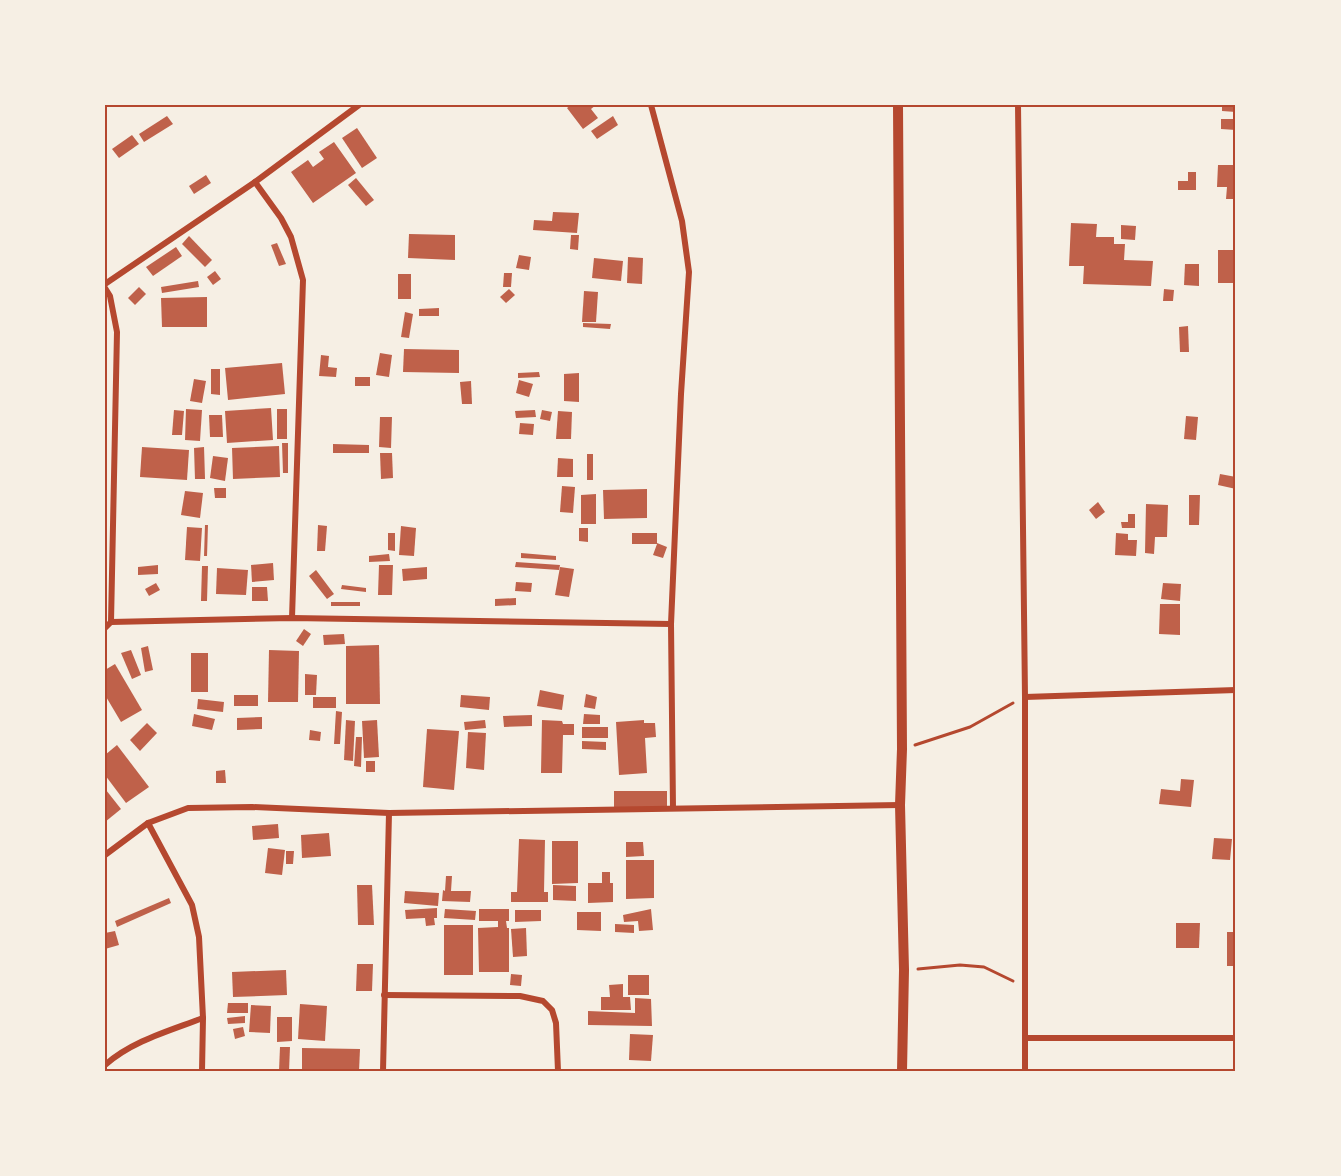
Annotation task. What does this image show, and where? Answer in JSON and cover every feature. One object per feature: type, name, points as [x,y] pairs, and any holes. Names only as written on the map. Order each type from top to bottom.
[{"type":"street","points":[[111,622],[117,332],[110,296],[105,286],[255,182],[359,105]]},
{"type":"street","points":[[651,105],[682,221],[689,272],[671,624],[673,808]]},
{"type":"street","points":[[898,105],[902,749],[900,805],[904,970],[902,1071]]},
{"type":"street","points":[[1018,105],[1025,697],[1025,1071]]},
{"type":"street","points":[[255,182],[281,218],[291,237],[303,280],[292,618]]},
{"type":"street","points":[[105,628],[111,622],[292,618],[671,624]]},
{"type":"street","points":[[1025,697],[1236,690]]},
{"type":"street","points":[[105,855],[148,824],[188,808],[252,807],[390,813],[900,805]]},
{"type":"street","points":[[383,1071],[390,813]]},
{"type":"street","points":[[148,824],[192,905],[199,938],[203,1018],[202,1071]]},
{"type":"street","points":[[384,995],[520,996],[543,1001],[552,1010],[556,1023],[558,1071]]},
{"type":"street","points":[[105,1065],[137,1043],[203,1018]]},
{"type":"street","points":[[1024,1038],[1236,1038]]},
{"type":"path","points":[[902,749],[970,727],[1025,697]]},
{"type":"path","points":[[904,970],[960,965],[984,967],[1024,987]]},
{"type":"building","points":[[571,105],[596,105],[591,109],[598,118],[583,129],[567,108]]},
{"type":"building","points":[[1222,105],[1236,105],[1236,112],[1222,111]]},
{"type":"building","points":[[167,116],[173,124],[144,142],[139,134]]},
{"type":"building","points":[[613,116],[618,125],[597,139],[591,131]]},
{"type":"building","points":[[1221,119],[1236,119],[1236,130],[1221,129]]},
{"type":"building","points":[[357,128],[377,158],[362,168],[342,138]]},
{"type":"building","points":[[132,135],[139,144],[119,158],[112,149]]},
{"type":"building","points":[[334,142],[356,173],[313,203],[291,172],[308,160],[313,167],[324,159],[319,152]]},
{"type":"building","points":[[1218,165],[1236,165],[1236,199],[1226,199],[1227,187],[1217,187]]},
{"type":"building","points":[[1188,172],[1196,172],[1196,190],[1178,190],[1178,181],[1188,181]]},
{"type":"building","points":[[206,175],[211,183],[194,194],[189,186]]},
{"type":"building","points":[[356,178],[374,200],[366,206],[348,185]]},
{"type":"building","points":[[553,212],[579,213],[577,233],[533,230],[534,220],[552,221]]},
{"type":"building","points":[[1071,223],[1097,224],[1096,237],[1114,237],[1114,244],[1125,244],[1124,260],[1153,261],[1151,286],[1083,284],[1084,266],[1069,266]]},
{"type":"building","points":[[1121,225],[1136,226],[1135,240],[1121,239]]},
{"type":"building","points":[[409,234],[455,235],[455,260],[408,258]]},
{"type":"building","points":[[571,235],[579,235],[578,250],[570,249]]},
{"type":"building","points":[[189,236],[212,260],[205,267],[182,244]]},
{"type":"building","points":[[277,243],[286,264],[279,266],[271,245]]},
{"type":"building","points":[[176,247],[182,256],[153,276],[146,267]]},
{"type":"building","points":[[1218,250],[1236,250],[1236,283],[1218,283]]},
{"type":"building","points":[[519,255],[531,257],[529,270],[516,268]]},
{"type":"building","points":[[628,257],[643,258],[642,284],[627,283]]},
{"type":"building","points":[[594,258],[623,261],[621,281],[592,278]]},
{"type":"building","points":[[1185,264],[1199,264],[1199,286],[1184,285]]},
{"type":"building","points":[[215,271],[221,279],[213,285],[207,277]]},
{"type":"building","points":[[504,273],[512,273],[511,287],[503,287]]},
{"type":"building","points":[[398,274],[411,274],[411,299],[398,299]]},
{"type":"building","points":[[198,281],[199,287],[162,293],[161,287]]},
{"type":"building","points":[[139,287],[146,294],[135,305],[128,298]]},
{"type":"building","points":[[509,289],[515,295],[506,303],[500,297]]},
{"type":"building","points":[[1164,289],[1174,290],[1173,301],[1163,301]]},
{"type":"building","points":[[584,291],[598,292],[596,322],[582,322]]},
{"type":"building","points":[[207,297],[207,327],[162,327],[161,298]]},
{"type":"building","points":[[439,308],[439,316],[419,316],[419,309]]},
{"type":"building","points":[[405,312],[413,314],[409,338],[401,337]]},
{"type":"building","points":[[583,323],[611,324],[610,329],[583,327]]},
{"type":"building","points":[[1188,326],[1189,352],[1180,352],[1179,327]]},
{"type":"building","points":[[404,349],[459,350],[459,373],[403,372]]},
{"type":"building","points":[[380,353],[392,355],[389,377],[376,375]]},
{"type":"building","points":[[321,355],[329,356],[328,367],[337,368],[336,377],[319,376]]},
{"type":"building","points":[[282,363],[285,394],[228,400],[225,368]]},
{"type":"building","points":[[211,369],[220,369],[220,395],[211,394]]},
{"type":"building","points":[[539,372],[540,377],[518,378],[518,373]]},
{"type":"building","points":[[579,373],[579,402],[564,401],[564,374]]},
{"type":"building","points":[[355,377],[370,377],[370,386],[355,386]]},
{"type":"building","points":[[194,379],[206,381],[202,403],[190,401]]},
{"type":"building","points":[[519,380],[533,384],[529,397],[516,393]]},
{"type":"building","points":[[471,381],[472,404],[462,404],[460,382]]},
{"type":"building","points":[[271,408],[273,440],[227,443],[225,411]]},
{"type":"building","points":[[186,409],[202,410],[200,441],[185,440]]},
{"type":"building","points":[[277,409],[287,409],[287,439],[277,439]]},
{"type":"building","points":[[174,410],[184,411],[182,435],[172,435]]},
{"type":"building","points":[[535,410],[536,417],[516,418],[515,411]]},
{"type":"building","points":[[542,410],[552,412],[550,421],[540,419]]},
{"type":"building","points":[[558,411],[572,412],[571,439],[556,439]]},
{"type":"building","points":[[209,415],[222,415],[223,437],[210,437]]},
{"type":"building","points":[[1186,416],[1198,417],[1196,440],[1184,439]]},
{"type":"building","points":[[380,417],[392,417],[391,448],[379,447]]},
{"type":"building","points":[[520,423],[534,424],[533,435],[519,434]]},
{"type":"building","points":[[282,443],[288,443],[288,473],[283,473]]},
{"type":"building","points":[[333,444],[369,445],[369,453],[333,453]]},
{"type":"building","points":[[279,446],[280,477],[233,479],[232,448]]},
{"type":"building","points":[[142,447],[189,450],[187,480],[140,477]]},
{"type":"building","points":[[204,447],[205,479],[195,479],[194,448]]},
{"type":"building","points":[[380,453],[392,453],[393,478],[381,479]]},
{"type":"building","points":[[587,454],[593,454],[593,480],[587,480]]},
{"type":"building","points":[[213,456],[228,458],[225,481],[210,478]]},
{"type":"building","points":[[558,458],[573,459],[573,477],[557,477]]},
{"type":"building","points":[[1220,474],[1236,477],[1236,489],[1218,485]]},
{"type":"building","points":[[562,486],[575,487],[573,513],[560,512]]},
{"type":"building","points":[[214,488],[226,488],[226,498],[215,498]]},
{"type":"building","points":[[647,489],[647,518],[604,519],[603,490]]},
{"type":"building","points":[[185,491],[203,493],[200,518],[181,515]]},
{"type":"building","points":[[596,494],[596,524],[581,524],[581,495]]},
{"type":"building","points":[[1189,495],[1200,495],[1199,525],[1189,525]]},
{"type":"building","points":[[1098,502],[1105,512],[1096,519],[1089,510]]},
{"type":"building","points":[[1146,504],[1168,505],[1167,537],[1155,537],[1154,554],[1145,553]]},
{"type":"building","points":[[1128,514],[1135,514],[1135,528],[1122,528],[1121,522],[1128,522]]},
{"type":"building","points":[[205,525],[208,525],[207,556],[204,556]]},
{"type":"building","points":[[318,525],[327,526],[325,551],[317,551]]},
{"type":"building","points":[[401,526],[416,528],[414,556],[399,555]]},
{"type":"building","points":[[187,527],[202,528],[200,561],[185,560]]},
{"type":"building","points":[[579,528],[588,528],[588,542],[579,541]]},
{"type":"building","points":[[388,533],[395,533],[395,551],[388,550]]},
{"type":"building","points":[[632,533],[657,533],[657,543],[667,547],[663,558],[653,555],[657,544],[632,544]]},
{"type":"building","points":[[1116,533],[1128,534],[1128,540],[1137,540],[1136,556],[1115,555]]},
{"type":"building","points":[[521,553],[556,556],[556,560],[521,558]]},
{"type":"building","points":[[389,554],[390,561],[369,562],[369,556]]},
{"type":"building","points":[[516,562],[560,565],[559,570],[515,567]]},
{"type":"building","points":[[273,563],[274,580],[252,582],[251,565]]},
{"type":"building","points":[[158,565],[158,574],[138,575],[138,567]]},
{"type":"building","points":[[379,565],[393,565],[392,595],[378,595]]},
{"type":"building","points":[[202,566],[208,566],[207,601],[201,601]]},
{"type":"building","points":[[427,567],[427,579],[403,581],[402,569]]},
{"type":"building","points":[[560,567],[574,569],[569,597],[555,595]]},
{"type":"building","points":[[217,568],[248,570],[246,595],[216,594]]},
{"type":"building","points":[[316,570],[334,594],[327,599],[309,576]]},
{"type":"building","points":[[516,582],[532,583],[531,592],[515,591]]},
{"type":"building","points":[[156,583],[160,590],[149,596],[145,589]]},
{"type":"building","points":[[1163,583],[1181,584],[1180,601],[1161,599]]},
{"type":"building","points":[[342,585],[366,588],[366,592],[341,589]]},
{"type":"building","points":[[252,587],[267,587],[268,601],[252,601]]},
{"type":"building","points":[[516,598],[516,605],[495,606],[495,599]]},
{"type":"building","points":[[331,602],[360,602],[360,606],[331,606]]},
{"type":"building","points":[[1160,604],[1180,604],[1180,635],[1159,634]]},
{"type":"building","points":[[304,629],[311,634],[303,646],[296,641]]},
{"type":"building","points":[[344,634],[345,644],[324,645],[323,635]]},
{"type":"building","points":[[379,645],[380,704],[346,704],[346,646]]},
{"type":"building","points":[[148,646],[153,670],[145,672],[141,648]]},
{"type":"building","points":[[131,650],[141,675],[132,679],[121,653]]},
{"type":"building","points":[[269,650],[299,651],[298,702],[268,702]]},
{"type":"building","points":[[191,653],[208,653],[208,692],[191,692]]},
{"type":"building","points":[[115,664],[142,710],[121,722],[105,695],[105,670]]},
{"type":"building","points":[[305,674],[317,675],[316,695],[305,695]]},
{"type":"building","points":[[540,690],[564,695],[562,710],[537,706]]},
{"type":"building","points":[[586,694],[597,697],[595,709],[584,707]]},
{"type":"building","points":[[234,695],[258,695],[258,706],[234,706]]},
{"type":"building","points":[[461,695],[490,697],[489,710],[460,707]]},
{"type":"building","points":[[313,697],[336,697],[336,708],[313,708]]},
{"type":"building","points":[[198,699],[224,702],[223,712],[197,709]]},
{"type":"building","points":[[336,711],[342,712],[340,744],[334,744]]},
{"type":"building","points":[[194,714],[215,719],[212,730],[192,726]]},
{"type":"building","points":[[584,714],[600,715],[600,724],[583,724]]},
{"type":"building","points":[[532,715],[532,726],[504,727],[503,716]]},
{"type":"building","points":[[262,717],[262,729],[237,730],[237,718]]},
{"type":"building","points":[[346,720],[355,721],[353,761],[344,760]]},
{"type":"building","points":[[377,720],[379,757],[364,758],[362,721]]},
{"type":"building","points":[[485,720],[486,728],[465,730],[464,722]]},
{"type":"building","points":[[542,720],[574,724],[574,735],[563,735],[562,773],[541,773]]},
{"type":"building","points":[[644,720],[644,723],[655,723],[656,737],[645,738],[647,773],[619,775],[616,722]]},
{"type":"building","points":[[147,723],[157,733],[140,751],[130,740]]},
{"type":"building","points":[[582,727],[608,727],[608,738],[582,738]]},
{"type":"building","points":[[427,729],[459,731],[454,790],[423,787]]},
{"type":"building","points":[[310,730],[321,732],[320,741],[309,740]]},
{"type":"building","points":[[468,732],[486,733],[484,770],[466,768]]},
{"type":"building","points":[[356,737],[362,737],[361,767],[354,766]]},
{"type":"building","points":[[582,741],[606,742],[606,750],[582,749]]},
{"type":"building","points":[[117,745],[149,787],[126,803],[105,775],[105,755]]},
{"type":"building","points":[[366,761],[375,761],[375,772],[366,772]]},
{"type":"building","points":[[225,770],[226,783],[216,783],[216,771]]},
{"type":"building","points":[[1181,779],[1194,780],[1191,807],[1159,804],[1161,789],[1180,791]]},
{"type":"building","points":[[105,791],[121,809],[105,822]]},
{"type":"building","points":[[614,791],[667,791],[667,807],[614,807]]},
{"type":"building","points":[[278,824],[279,838],[253,840],[252,826]]},
{"type":"building","points":[[329,833],[331,856],[302,858],[301,835]]},
{"type":"building","points":[[1214,838],[1232,839],[1230,860],[1212,859]]},
{"type":"building","points":[[519,839],[545,840],[544,892],[548,892],[548,902],[511,902],[511,892],[517,892]]},
{"type":"building","points":[[552,841],[578,841],[578,883],[552,884]]},
{"type":"building","points":[[626,842],[643,842],[644,856],[626,857]]},
{"type":"building","points":[[268,848],[285,850],[282,875],[265,873]]},
{"type":"building","points":[[286,851],[294,851],[293,864],[286,864]]},
{"type":"building","points":[[626,860],[654,860],[654,898],[626,899]]},
{"type":"building","points":[[602,872],[610,872],[610,883],[613,883],[613,902],[588,903],[588,883],[602,883]]},
{"type":"building","points":[[446,876],[452,876],[451,891],[471,891],[470,902],[442,901]]},
{"type":"building","points":[[357,885],[372,885],[374,925],[358,925]]},
{"type":"building","points":[[553,885],[576,886],[576,901],[553,900]]},
{"type":"building","points":[[405,891],[439,893],[438,906],[404,903]]},
{"type":"building","points":[[169,898],[171,903],[117,927],[115,921]]},
{"type":"building","points":[[437,908],[437,918],[434,918],[435,925],[426,926],[425,918],[406,919],[405,910]]},
{"type":"building","points":[[445,909],[476,911],[475,920],[444,918]]},
{"type":"building","points":[[479,909],[509,909],[509,921],[506,921],[507,928],[509,928],[509,972],[479,972],[478,928],[498,927],[498,921],[479,921]]},
{"type":"building","points":[[651,909],[653,930],[639,931],[638,921],[624,922],[623,915]]},
{"type":"building","points":[[515,910],[541,910],[541,921],[515,922]]},
{"type":"building","points":[[577,912],[601,912],[601,931],[577,930]]},
{"type":"building","points":[[1176,923],[1200,923],[1199,948],[1176,948]]},
{"type":"building","points":[[615,924],[634,925],[634,933],[615,932]]},
{"type":"building","points":[[444,925],[473,925],[473,975],[444,975]]},
{"type":"building","points":[[526,928],[527,956],[513,957],[511,929]]},
{"type":"building","points":[[115,931],[119,945],[105,949],[105,933]]},
{"type":"building","points":[[1227,932],[1236,932],[1236,966],[1227,966]]},
{"type":"building","points":[[357,964],[373,964],[372,991],[356,991]]},
{"type":"building","points":[[286,970],[287,995],[233,997],[232,972]]},
{"type":"building","points":[[511,974],[522,975],[521,986],[510,985]]},
{"type":"building","points":[[628,975],[649,975],[649,995],[628,995]]},
{"type":"building","points":[[623,984],[623,997],[630,997],[631,1010],[601,1010],[601,997],[610,997],[609,985]]},
{"type":"building","points":[[635,998],[651,999],[652,1026],[588,1025],[588,1011],[635,1013]]},
{"type":"building","points":[[228,1003],[248,1003],[248,1013],[227,1013]]},
{"type":"building","points":[[300,1004],[327,1006],[325,1041],[298,1039]]},
{"type":"building","points":[[251,1005],[271,1006],[270,1033],[249,1032]]},
{"type":"building","points":[[245,1016],[245,1023],[228,1024],[227,1018]]},
{"type":"building","points":[[277,1017],[292,1017],[292,1041],[277,1042]]},
{"type":"building","points":[[243,1027],[245,1036],[235,1039],[233,1029]]},
{"type":"building","points":[[630,1034],[653,1035],[651,1061],[629,1060]]},
{"type":"building","points":[[280,1047],[290,1047],[289,1071],[279,1071]]},
{"type":"building","points":[[302,1048],[360,1049],[359,1071],[302,1071]]}]
